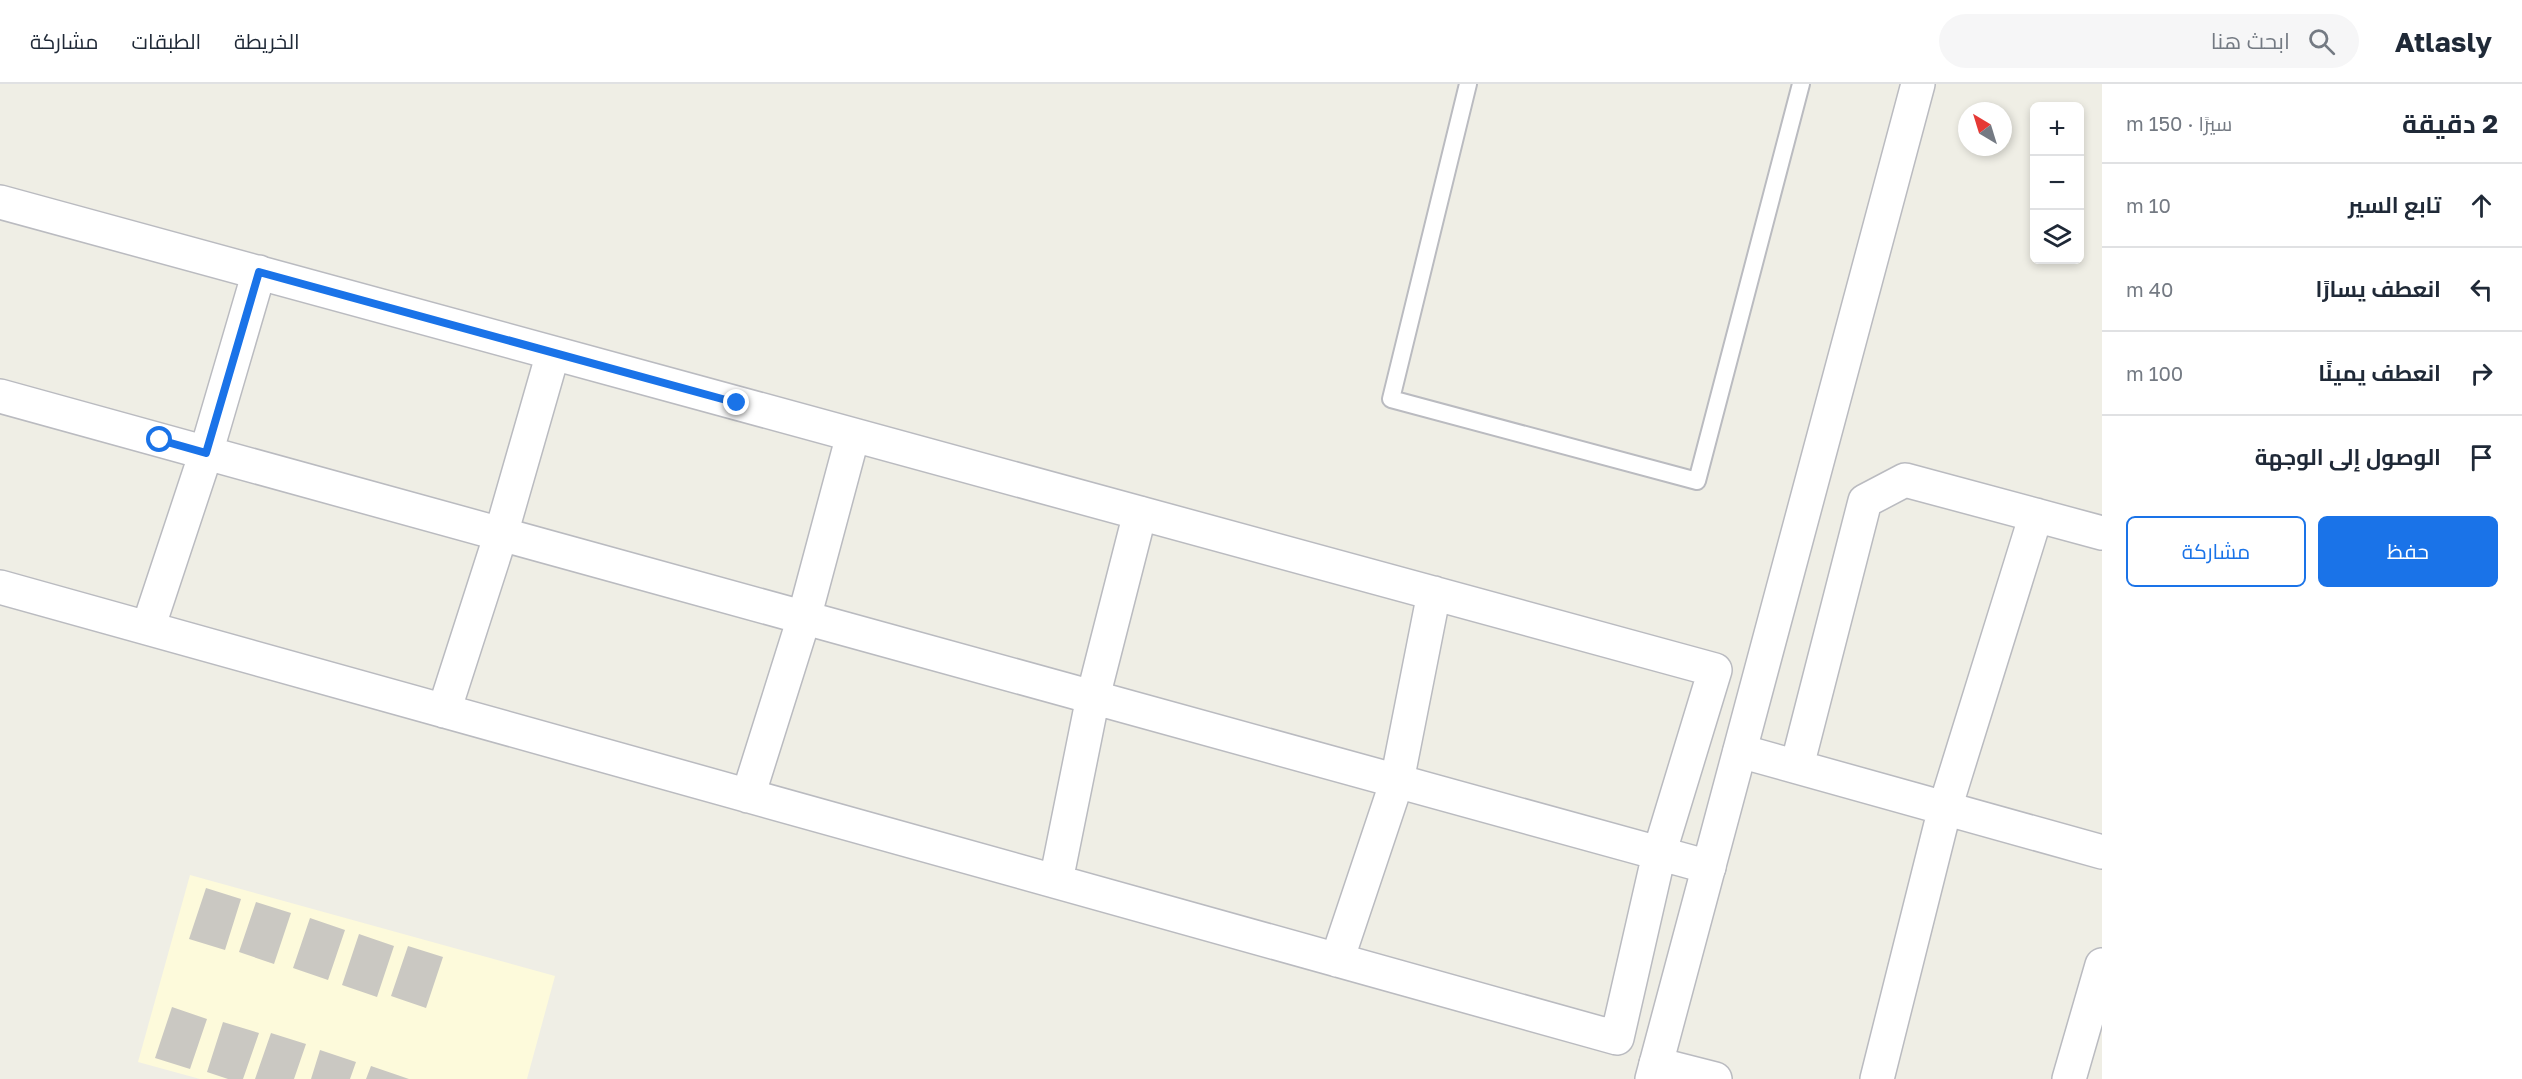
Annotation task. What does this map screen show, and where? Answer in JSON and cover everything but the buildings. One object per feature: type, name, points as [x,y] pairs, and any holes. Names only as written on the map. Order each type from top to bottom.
[{"type":"street","points":[[1715,1079],[1654,1071],[1918,84]]},
{"type":"street","points":[[0,202],[1715,670],[1659,854],[1617,1038],[0,587]]},
{"type":"street","points":[[148,628],[206,453],[259,272]]},
{"type":"street","points":[[444,711],[501,534],[553,353]]},
{"type":"street","points":[[0,396],[1709,867]]},
{"type":"street","points":[[748,796],[804,618],[853,435]]},
{"type":"street","points":[[1797,766],[1865,501],[1905,480],[2102,533]]},
{"type":"street","points":[[1056,881],[1093,697],[1140,513]]},
{"type":"street","points":[[1877,1079],[1945,808],[2036,516]]},
{"type":"street","points":[[1337,960],[1397,781],[1434,593]]},
{"type":"street","points":[[1740,751],[2102,852]]},
{"type":"street","points":[[2069,1079],[2102,965]]},
{"type":"lane","points":[[1468,84],[1391,399],[1698,482],[1801,84]]},
{"type":"shaded area","points":[[190,875],[555,976],[527,1079],[200,1079],[138,1062]]},
{"type":"route","points":[[160,440],[206,453],[259,272],[737,403]]}]
